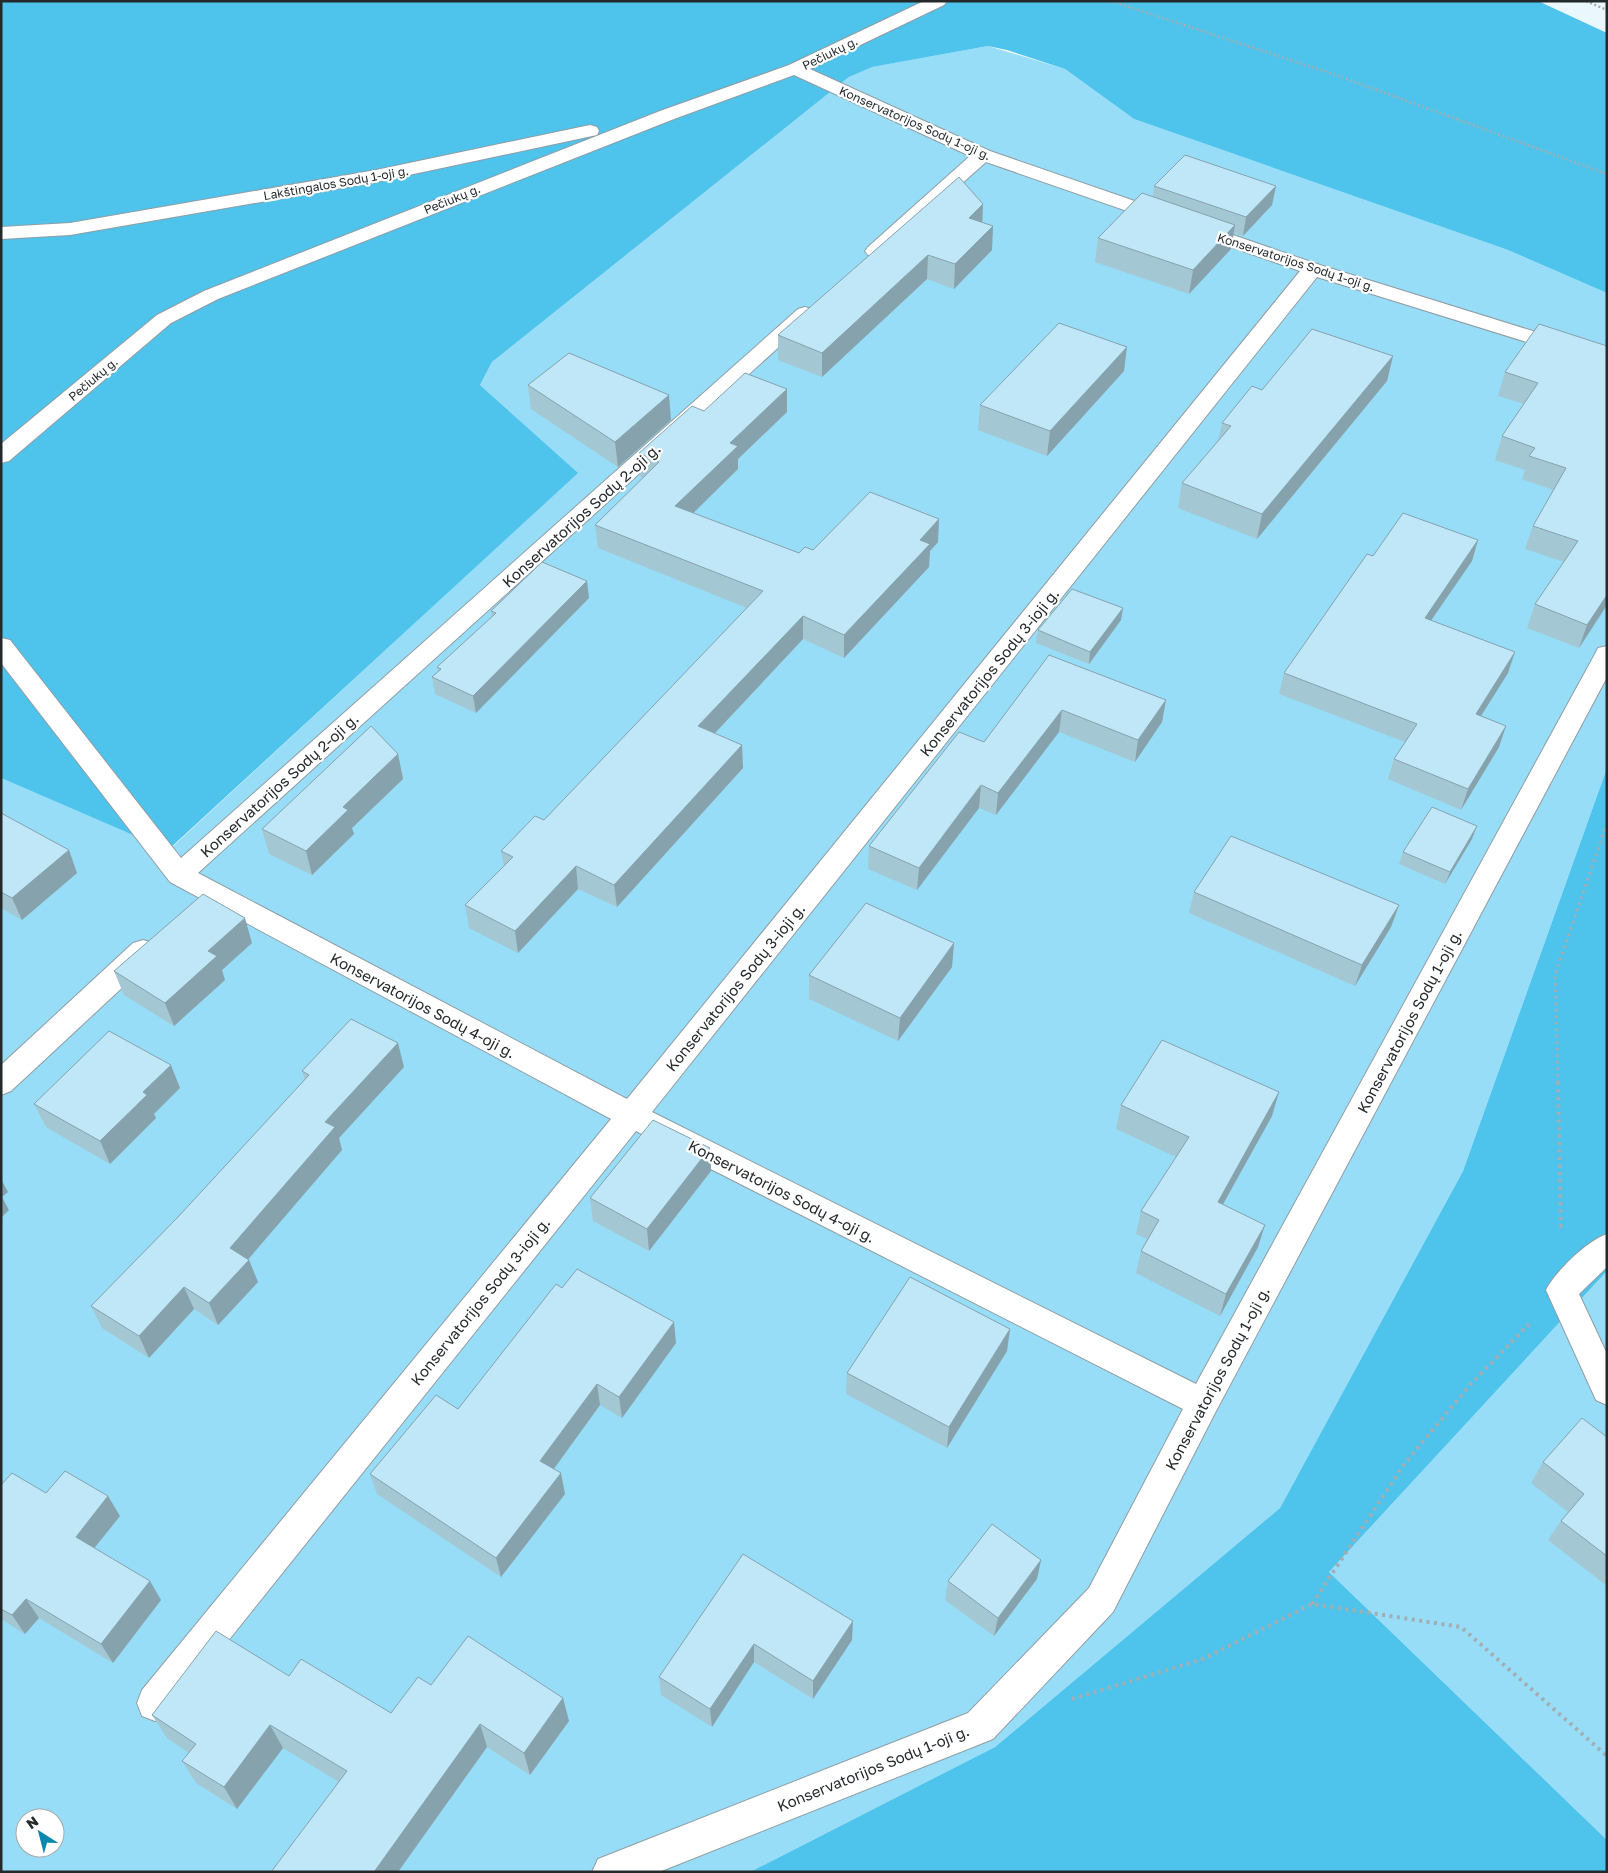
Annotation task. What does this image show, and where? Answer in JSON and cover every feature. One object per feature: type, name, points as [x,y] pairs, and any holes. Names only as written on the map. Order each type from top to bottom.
[{"type":"street","name":"Pečiukų g.","points":[[1,456],[164,320],[211,295],[667,115],[796,69],[938,1]]},
{"type":"street","name":"Konservatorijos Sodų 1-oji g.","points":[[796,69],[983,155],[1313,269],[1607,361]]},
{"type":"street","name":"Lakštingalos Sodų 1-oji g.","points":[[1,233],[70,229],[376,176],[667,115]]},
{"type":"street","points":[[857,267],[983,155]]},
{"type":"street","name":"Konservatorijos Sodų 3-ioji g.","points":[[154,1703],[1313,269]]},
{"type":"street","name":"Konservatorijos Sodų 2-oji g.","points":[[179,875],[820,300]]},
{"type":"street","points":[[1,646],[179,875]]},
{"type":"street","name":"Konservatorijos Sodų 1-oji g.","points":[[611,1872],[980,1726],[1100,1600],[1203,1403],[1607,654]]},
{"type":"street","name":"Konservatorijos Sodų 4-oji g.","points":[[179,875],[631,1115],[1203,1403]]},
{"type":"street","points":[[187,911],[208,891]]},
{"type":"street","points":[[1,1083],[165,931]]},
{"type":"street","points":[[1607,1247],[1562,1290],[1607,1390]]},
{"type":"path","points":[[1111,1],[1333,74],[1607,174]]},
{"type":"path","points":[[1586,1],[1607,10]]},
{"type":"path","points":[[1063,1701],[1203,1659],[1312,1604],[1404,1463],[1470,1385],[1562,1290],[1555,975],[1607,823]]},
{"type":"path","points":[[1312,1604],[1461,1627],[1607,1756]]},
{"type":"shaded area","points":[[1,1],[1538,1],[1607,33],[1607,293],[1508,250],[1134,119],[1065,69],[1007,50],[988,46],[872,67],[849,77],[492,362],[480,385],[578,473],[168,850],[1,778]]},
{"type":"shaded area","points":[[988,46],[1065,69],[1134,119],[1508,250],[1607,293],[1607,768],[1463,1171],[1280,1508],[995,1747],[750,1872],[1,1872],[1,778],[169,850],[577,473],[480,385],[492,362],[849,77],[871,67]]},
{"type":"shaded area","points":[[1607,768],[1607,1271],[1329,1572],[1607,1840],[1607,1872],[750,1872],[995,1747],[1280,1508],[1463,1171]]},
{"type":"shaded area","points":[[1607,1271],[1607,1840],[1329,1572]]},
{"type":"building","points":[[1185,155],[1276,186],[1246,217],[1154,186]]},
{"type":"building","points":[[959,177],[983,204],[969,218],[993,226],[955,264],[928,255],[822,353],[778,335]]},
{"type":"building","points":[[1142,193],[1235,225],[1193,270],[1098,238]]},
{"type":"building","points":[[1059,323],[1127,347],[1050,431],[980,405]]},
{"type":"building","points":[[1539,324],[1607,346],[1607,595],[1587,625],[1535,604],[1578,541],[1533,526],[1566,468],[1529,456],[1535,448],[1502,436],[1538,383],[1505,372]]},
{"type":"building","points":[[1312,329],[1393,356],[1262,514],[1182,483],[1231,426],[1222,423],[1252,386],[1262,390]]},
{"type":"building","points":[[569,353],[669,395],[615,442],[528,385]]},
{"type":"building","points":[[745,373],[787,389],[730,443],[738,446],[675,506],[799,553],[805,547],[813,550],[870,492],[939,519],[920,540],[930,544],[844,635],[803,616],[698,726],[742,745],[614,885],[576,866],[515,931],[465,905],[513,857],[501,851],[535,816],[544,820],[763,591],[595,525],[659,462],[639,453],[692,406],[704,411]]},
{"type":"building","points":[[1403,513],[1478,540],[1425,618],[1515,652],[1476,714],[1506,726],[1468,789],[1394,759],[1417,724],[1284,673],[1367,554],[1373,556]]},
{"type":"building","points":[[542,562],[587,581],[473,696],[432,677],[441,669],[437,667],[496,613],[491,611]]},
{"type":"building","points":[[1072,589],[1123,608],[1090,652],[1038,630]]},
{"type":"building","points":[[1049,655],[1166,700],[1138,740],[1062,710],[998,793],[981,785],[919,868],[869,846],[959,732],[984,742]]},
{"type":"building","points":[[371,726],[398,754],[343,807],[348,810],[306,851],[262,829]]},
{"type":"building","points":[[1432,807],[1477,826],[1450,872],[1403,852]]},
{"type":"building","points":[[1,813],[69,850],[12,898],[1,892]]},
{"type":"building","points":[[1231,836],[1399,905],[1362,965],[1194,892]]},
{"type":"building","points":[[203,894],[245,918],[208,951],[217,956],[165,1003],[114,971]]},
{"type":"building","points":[[866,903],[954,943],[900,1018],[809,975]]},
{"type":"building","points":[[351,1019],[398,1043],[325,1122],[335,1127],[230,1248],[249,1260],[209,1303],[184,1287],[139,1336],[91,1306],[178,1217],[309,1075],[302,1071]]},
{"type":"building","points":[[109,1031],[171,1065],[143,1092],[147,1095],[100,1141],[34,1104]]},
{"type":"building","points":[[1162,1040],[1279,1092],[1218,1202],[1265,1225],[1226,1294],[1141,1251],[1159,1220],[1141,1211],[1189,1137],[1121,1105]]},
{"type":"building","points":[[653,1120],[710,1148],[647,1229],[590,1198]]},
{"type":"building","points":[[577,1269],[674,1322],[619,1397],[597,1384],[540,1461],[561,1473],[496,1558],[370,1474],[436,1395],[458,1409],[556,1284],[562,1288]]},
{"type":"building","points":[[910,1277],[1010,1329],[949,1427],[847,1373]]},
{"type":"building","points":[[1582,1418],[1607,1437],[1607,1556],[1561,1521],[1584,1494],[1543,1462]]},
{"type":"building","points":[[65,1471],[108,1496],[76,1537],[150,1581],[101,1644],[26,1599],[12,1615],[1,1609],[1,1485],[12,1473],[46,1493]]},
{"type":"building","points":[[992,1524],[1041,1560],[998,1618],[948,1581]]},
{"type":"building","points":[[743,1554],[853,1621],[813,1681],[754,1644],[710,1709],[659,1677]]},
{"type":"building","points":[[216,1631],[289,1676],[301,1659],[391,1713],[418,1677],[431,1685],[468,1636],[563,1698],[524,1753],[480,1724],[374,1872],[271,1872],[347,1771],[270,1725],[224,1787],[182,1761],[196,1744],[152,1715]]}]
